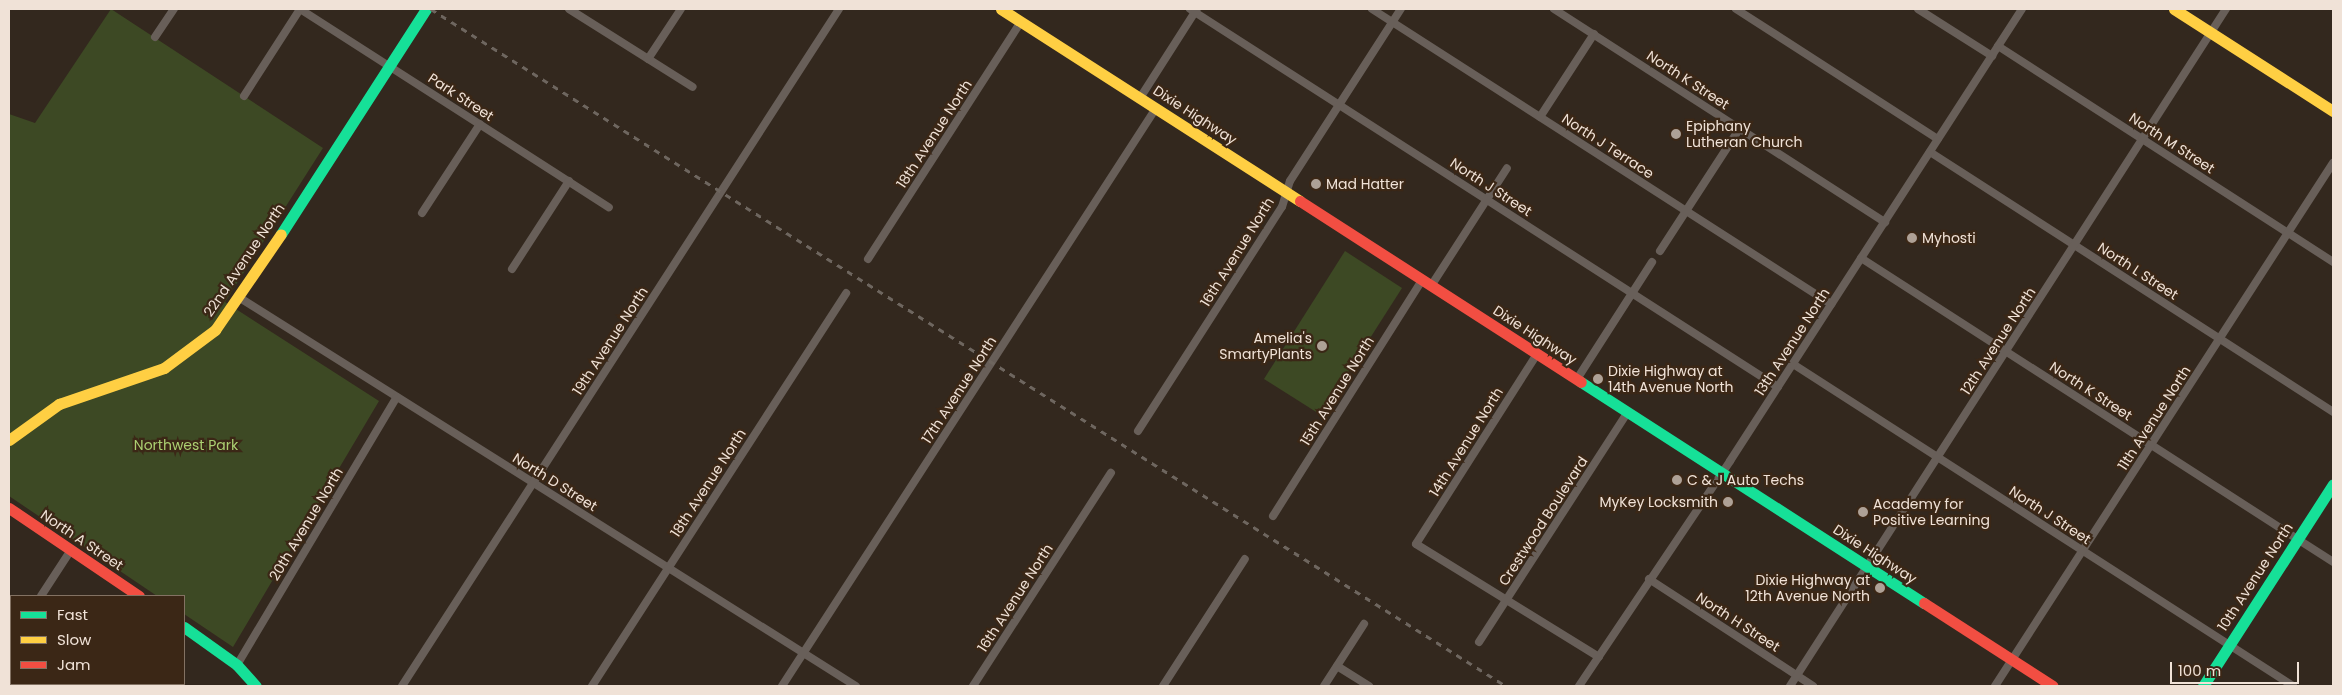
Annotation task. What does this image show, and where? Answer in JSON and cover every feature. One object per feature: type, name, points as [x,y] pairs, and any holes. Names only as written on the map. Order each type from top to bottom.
[{"type":"main road","name":"22nd Avenue North","points":[[9,440],[59,404],[149,374],[181,357],[215,330],[240,298],[426,9]]},
{"type":"main road","name":"Dixie Highway","points":[[1001,9],[2053,686]]},
{"type":"main road","points":[[2174,9],[2333,111]]},
{"type":"main road","name":"10th Avenue North","points":[[2203,686],[2333,484]]},
{"type":"main road","name":"North A Street","points":[[9,508],[138,595]]},
{"type":"main road","points":[[185,627],[237,665],[256,686]]},
{"type":"street","points":[[155,37],[174,9]]},
{"type":"street","points":[[244,96],[300,9]]},
{"type":"street","name":"Park Street","points":[[300,9],[609,207]]},
{"type":"street","points":[[569,9],[693,87]]},
{"type":"street","points":[[648,59],[680,9]]},
{"type":"street","name":"19th Avenue North","points":[[402,686],[839,9]]},
{"type":"street","name":"North J Terrace","points":[[1372,9],[1831,304]]},
{"type":"street","name":"16th Avenue North","points":[[1138,431],[1282,207],[1290,181],[1401,9]]},
{"type":"street","name":"North K Street","points":[[1554,9],[1885,222]]},
{"type":"street","points":[[1736,9],[1938,139]]},
{"type":"street","points":[[1918,9],[1992,56]]},
{"type":"street","name":"13th Avenue North","points":[[1581,686],[1649,579],[1722,473],[2022,9]]},
{"type":"street","name":"12th Avenue North","points":[[1790,686],[2226,9]]},
{"type":"street","points":[[1140,98],[1194,10]]},
{"type":"street","name":"North J Street","points":[[1194,10],[1778,387]]},
{"type":"street","name":"18th Avenue North","points":[[868,259],[1021,22]]},
{"type":"street","points":[[1540,117],[1594,34]]},
{"type":"street","name":"North M Street","points":[[1998,46],[2333,262]]},
{"type":"street","name":"17th Avenue North","points":[[782,686],[1156,108]]},
{"type":"street","points":[[422,213],[480,124]]},
{"type":"street","points":[[1660,251],[1740,128]]},
{"type":"street","name":"North L Street","points":[[1930,152],[2333,412]]},
{"type":"street","name":"11th Avenue North","points":[[1995,686],[2333,163]]},
{"type":"street","name":"15th Avenue North","points":[[1273,516],[1426,283],[1487,200],[1507,168]]},
{"type":"street","points":[[512,269],[569,181]]},
{"type":"street","name":"North K Street","points":[[1861,258],[2333,562]]},
{"type":"street","points":[[1577,379],[1652,262]]},
{"type":"street","name":"18th Avenue North","points":[[592,686],[846,293]]},
{"type":"street","name":"North D Street","points":[[240,298],[856,686]]},
{"type":"street","name":"14th Avenue North","points":[[1507,600],[1416,544],[1537,354]]},
{"type":"street","name":"North J Street","points":[[1793,364],[2293,686]]},
{"type":"street","name":"20th Avenue North","points":[[237,665],[397,397]]},
{"type":"street","name":"Crestwood Boulevard","points":[[1479,642],[1628,412]]},
{"type":"street","name":"16th Avenue North","points":[[973,686],[1111,473]]},
{"type":"street","points":[[42,595],[71,550]]},
{"type":"street","points":[[1163,686],[1245,560]]},
{"type":"street","name":"North H Street","points":[[1649,579],[1812,686]]},
{"type":"street","points":[[1507,600],[1599,657]]},
{"type":"street","points":[[1324,686],[1364,624]]},
{"type":"street","points":[[1337,666],[1369,686]]},
{"type":"green space","name":"Northwest Park","points":[[111,9],[323,148],[225,302],[379,401],[233,647],[185,615],[185,595],[156,595],[9,496],[9,114],[35,123]]},
{"type":"green space","points":[[1345,251],[1402,288],[1321,415],[1264,379]]},
{"type":"railway","points":[[431,9],[1506,686]]},
{"type":"traffic: fast","points":[[281,234],[426,9]]},
{"type":"traffic: fast","points":[[1581,382],[1924,603]]},
{"type":"traffic: fast","points":[[2203,686],[2333,484]]},
{"type":"traffic: fast","points":[[185,628],[237,665],[256,686]]},
{"type":"traffic: slow","points":[[1001,9],[1300,201]]},
{"type":"traffic: slow","points":[[2174,9],[2333,111]]},
{"type":"traffic: slow","points":[[9,440],[59,404],[164,368],[215,330],[281,234]]},
{"type":"traffic: jam","points":[[1300,201],[1581,382]]},
{"type":"traffic: jam","points":[[9,508],[138,595]]},
{"type":"traffic: jam","points":[[1924,603],[2053,686]]},
{"type":"place","name":"Epiphany Lutheran Church","points":[[1676,134]]},
{"type":"place","name":"Mad Hatter","points":[[1316,184]]},
{"type":"place","name":"Myhosti","points":[[1912,238]]},
{"type":"place","name":"Amelia's SmartyPlants","points":[[1322,346]]},
{"type":"place","name":"Dixie Highway at 14th Avenue North","points":[[1598,379]]},
{"type":"place","name":"C & J Auto Techs","points":[[1677,480]]},
{"type":"place","name":"MyKey Locksmith","points":[[1728,502]]},
{"type":"place","name":"Academy for Positive Learning","points":[[1863,512]]},
{"type":"place","name":"Dixie Highway at 12th Avenue North","points":[[1880,588]]}]
